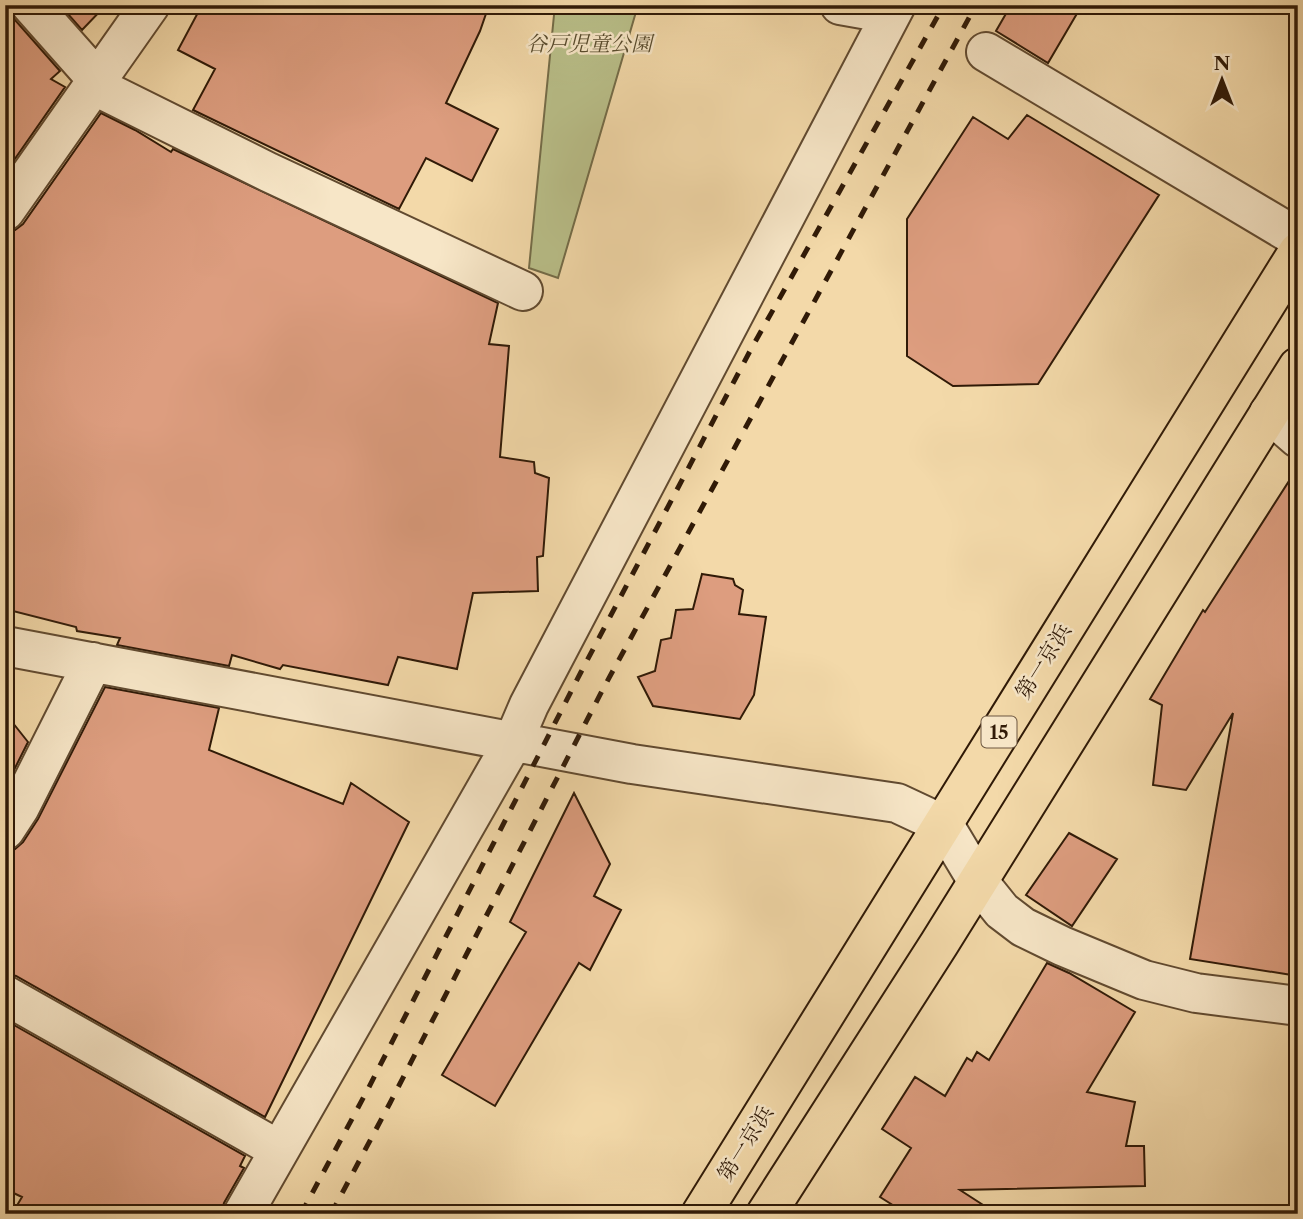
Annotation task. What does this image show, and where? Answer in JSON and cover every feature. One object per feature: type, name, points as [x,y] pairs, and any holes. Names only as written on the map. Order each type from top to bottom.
[{"type":"highway","name":"第一京浜","points":[[701,1214],[1298,252]]},
{"type":"highway","points":[[766,1214],[939,944],[1298,368]]},
{"type":"street","points":[[31,5],[109,93],[268,172],[523,291]]},
{"type":"street","points":[[5,211],[150,5]]},
{"type":"street","points":[[243,1214],[514,740],[529,705],[644,482],[894,10],[840,5]]},
{"type":"street","points":[[986,52],[1298,238]]},
{"type":"street","points":[[1269,413],[1298,438]]},
{"type":"street","points":[[5,646],[632,764],[897,803],[944,825],[977,880],[1002,911],[1023,927],[1144,980],[1196,993],[1298,1006]]},
{"type":"street","points":[[5,830],[20,807],[93,662]]},
{"type":"street","points":[[5,995],[279,1150]]},
{"type":"green space","name":"谷戸児童公園","points":[[555,5],[638,5],[558,278],[529,268]]},
{"type":"building","points":[[5,5],[10,5],[15,20],[60,71],[51,79],[65,87],[5,173]]},
{"type":"building","points":[[60,5],[106,5],[82,30]]},
{"type":"building","points":[[202,5],[489,5],[480,31],[446,103],[498,129],[472,181],[426,158],[399,209],[193,110],[215,69],[178,50]]},
{"type":"building","points":[[1011,5],[1082,5],[1048,63],[996,31]]},
{"type":"building","points":[[101,113],[171,152],[173,149],[498,303],[489,344],[509,346],[500,457],[534,462],[535,473],[549,478],[543,556],[537,557],[538,591],[473,593],[457,669],[398,657],[388,685],[283,665],[280,669],[232,655],[229,666],[117,645],[120,638],[77,631],[76,627],[5,609],[5,232],[15,230],[23,224]]},
{"type":"building","points":[[1027,115],[1159,195],[1038,384],[953,386],[907,356],[907,219],[973,117],[1008,139]]},
{"type":"building","points":[[1298,467],[1298,976],[1190,959],[1233,713],[1186,790],[1153,785],[1162,705],[1150,699],[1203,610],[1205,612]]},
{"type":"building","points":[[702,574],[733,579],[735,585],[743,590],[739,614],[766,617],[754,695],[740,719],[653,706],[638,677],[655,671],[661,640],[671,638],[676,610],[693,609]]},
{"type":"building","points":[[105,687],[219,708],[209,750],[343,804],[351,783],[409,822],[265,1117],[16,976],[5,973],[5,852],[15,849],[23,842],[38,819]]},
{"type":"building","points":[[5,713],[28,742],[5,788]]},
{"type":"building","points":[[574,793],[610,864],[594,896],[621,910],[590,970],[579,963],[495,1106],[442,1075],[526,932],[510,922]]},
{"type":"building","points":[[1069,833],[1117,859],[1072,926],[1026,895]]},
{"type":"building","points":[[1047,963],[1135,1012],[1087,1092],[1135,1102],[1126,1146],[1144,1146],[1145,1186],[960,1190],[997,1214],[907,1214],[880,1197],[911,1148],[882,1129],[915,1077],[945,1096],[967,1058],[972,1061],[977,1052],[989,1060]]},
{"type":"building","points":[[5,1020],[245,1156],[240,1166],[244,1168],[224,1203],[221,1214],[12,1214],[22,1197],[5,1189]]},
{"type":"railway","points":[[301,1214],[750,351],[944,5]]},
{"type":"railway","points":[[331,1214],[603,689],[976,5]]}]
